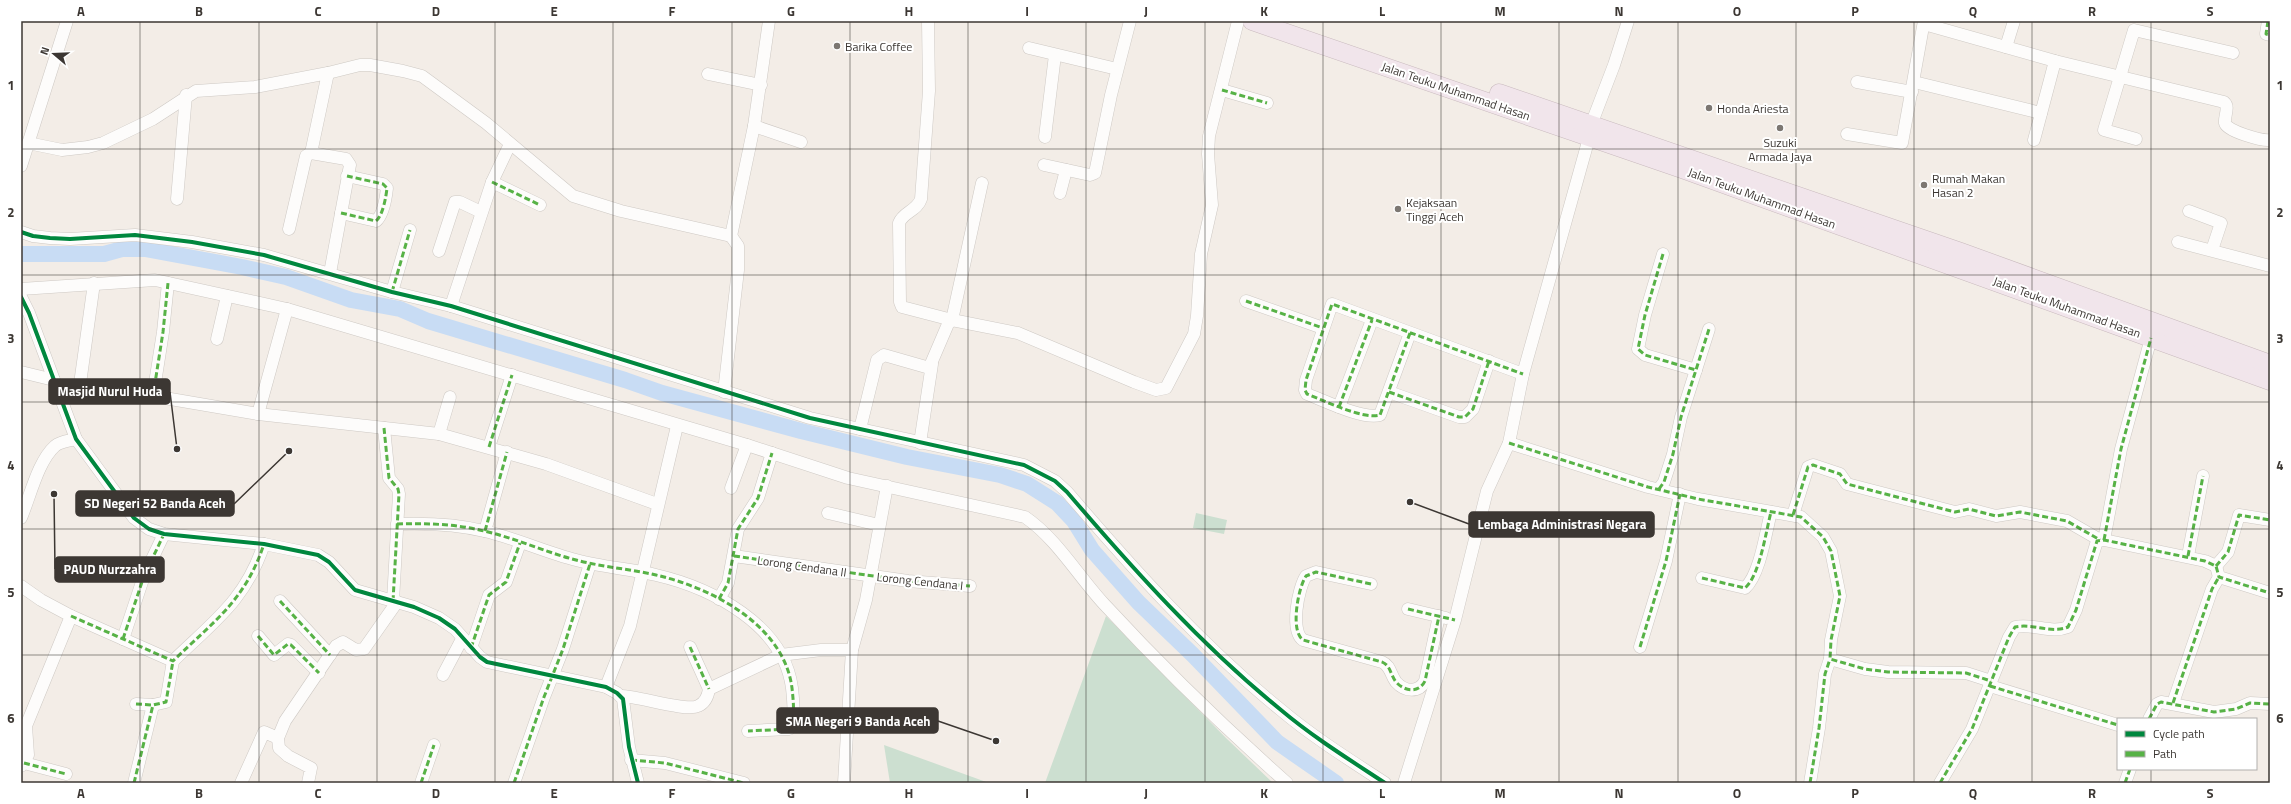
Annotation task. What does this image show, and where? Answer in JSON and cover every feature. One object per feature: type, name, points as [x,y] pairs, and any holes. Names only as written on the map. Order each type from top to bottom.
[{"type":"highway","name":"Jalan Teuku Muhammad Hasan","points":[[1252,21],[1309,35],[1958,259],[2270,364]]},
{"type":"highway","name":"Jalan Teuku Muhammad Hasan","points":[[1288,21],[1309,35]]},
{"type":"highway","name":"Jalan Teuku Muhammad Hasan","points":[[1958,259],[2151,338],[2270,381]]},
{"type":"street","points":[[21,166],[67,21]]},
{"type":"street","points":[[731,236],[754,126],[769,21]]},
{"type":"street","points":[[928,21],[929,90],[922,193],[918,207],[904,215],[899,223],[900,302],[904,308],[952,320],[1018,333],[1156,390],[1166,388],[1194,334],[1197,316],[1201,254],[1212,205],[1208,154],[1209,136],[1222,90],[1238,21]]},
{"type":"street","points":[[1044,165],[1090,175],[1095,174],[1117,69],[1130,21]]},
{"type":"street","points":[[1404,783],[1455,620],[1487,491],[1509,444],[1523,374],[1590,131],[1628,21]]},
{"type":"street","points":[[2006,47],[2014,21]]},
{"type":"street","points":[[2268,21],[2266,34],[2270,35]]},
{"type":"street","points":[[1847,134],[1901,144],[1924,23],[2055,61],[2224,102],[2227,107],[2224,123],[2228,128],[2261,140],[2270,140]]},
{"type":"street","points":[[2136,139],[2104,130],[2134,30],[2233,53]]},
{"type":"street","points":[[1029,48],[1117,69]]},
{"type":"street","points":[[1044,137],[1055,55]]},
{"type":"street","points":[[2034,140],[2055,61]]},
{"type":"street","points":[[28,144],[62,150],[103,142],[152,118],[196,90],[255,87],[328,73],[360,65],[403,71],[422,76],[473,113],[510,144],[545,170],[573,196],[628,212],[731,236],[738,246],[739,259],[724,392]]},
{"type":"street","points":[[289,229],[305,158],[311,153],[328,73]]},
{"type":"street","points":[[708,74],[761,85]]},
{"type":"street","points":[[1857,82],[1913,87],[2041,113]]},
{"type":"street","points":[[1222,90],[1267,103]]},
{"type":"street","points":[[177,199],[186,95]]},
{"type":"street","points":[[754,126],[801,142]]},
{"type":"street","points":[[451,306],[481,212],[492,182],[510,144]]},
{"type":"street","points":[[311,153],[346,159],[350,166],[330,273]]},
{"type":"street","points":[[1060,193],[1066,170]]},
{"type":"street","points":[[341,213],[376,221],[380,218],[387,194],[387,188],[383,184],[347,176]]},
{"type":"street","points":[[492,182],[540,205]]},
{"type":"street","points":[[920,443],[932,364],[948,324],[952,320],[982,183]]},
{"type":"street","points":[[439,251],[455,202],[460,202],[481,212]]},
{"type":"street","points":[[2189,211],[2221,223],[2212,250]]},
{"type":"street","points":[[392,292],[410,230]]},
{"type":"street","points":[[21,232],[33,236],[70,239],[136,235],[173,239],[264,255],[392,292],[451,306],[810,418],[1024,465],[1055,481],[1165,602],[1228,663],[1281,711],[1385,783]]},
{"type":"street","points":[[2178,242],[2270,266]]},
{"type":"street","points":[[1663,254],[1645,315],[1638,349],[1645,355],[1696,370]]},
{"type":"street","points":[[21,289],[155,280],[287,308],[678,426],[747,445],[848,478],[1012,512],[1025,517],[1034,523],[1104,604],[1161,664],[1287,783]]},
{"type":"street","points":[[153,396],[163,332],[168,283]]},
{"type":"street","points":[[79,391],[94,284]]},
{"type":"street","points":[[217,339],[227,296]]},
{"type":"street","points":[[21,297],[29,313],[76,439],[134,518],[149,529],[164,534],[264,544],[318,555],[329,562],[355,590],[440,618],[455,630],[462,639],[487,662],[606,687],[621,696],[635,696],[697,707],[705,700],[709,689],[781,655],[821,650],[852,650]]},
{"type":"street","points":[[1246,301],[1323,328]]},
{"type":"street","points":[[1410,333],[1382,412],[1375,416],[1339,407],[1307,394],[1305,390],[1306,380],[1332,304],[1372,320],[1410,333],[1489,361],[1523,374]]},
{"type":"street","points":[[258,414],[287,308]]},
{"type":"street","points":[[1339,407],[1372,320]]},
{"type":"street","points":[[1659,490],[1664,482],[1673,454],[1709,329]]},
{"type":"street","points":[[1940,783],[1972,729],[2009,637],[2015,627],[2023,625],[2058,630],[2068,627],[2076,610],[2093,549],[2102,540],[2121,449],[2151,338]]},
{"type":"street","points":[[860,429],[877,360],[880,356],[884,355],[926,367],[932,364]]},
{"type":"street","points":[[1389,392],[1459,417],[1465,417],[1473,409],[1489,361]]},
{"type":"street","points":[[21,372],[56,386],[79,391],[153,396],[258,414],[439,434],[489,446],[546,464],[658,504]]},
{"type":"street","points":[[489,446],[512,376]]},
{"type":"street","points":[[439,434],[450,397]]},
{"type":"street","points":[[606,687],[630,626],[644,572],[658,504],[678,426]]},
{"type":"street","points":[[308,783],[311,768],[282,752],[278,744],[278,738],[292,711],[336,646],[343,642],[356,650],[364,649],[395,602],[399,494],[398,489],[388,478],[384,428]]},
{"type":"street","points":[[21,518],[36,480],[51,452],[61,442],[76,439]]},
{"type":"street","points":[[1509,444],[1659,490],[1793,515],[1812,526],[1823,537],[1831,552],[1840,596],[1831,640],[1830,659],[1826,674],[1820,728],[1810,783]]},
{"type":"street","points":[[731,488],[747,445]]},
{"type":"street","points":[[485,531],[507,452]]},
{"type":"street","points":[[719,599],[728,583],[738,529],[758,498],[772,453]]},
{"type":"street","points":[[1793,515],[1808,467],[1813,465],[1840,474],[1847,484],[1955,512],[1969,509],[1996,516],[2020,512],[2067,521],[2102,540],[2188,556],[2213,563],[2217,572],[2270,593]]},
{"type":"street","points":[[2188,556],[2203,476]]},
{"type":"street","points":[[844,783],[852,650],[862,622],[887,486]]},
{"type":"street","points":[[1640,647],[1666,561],[1680,494]]},
{"type":"street","points":[[1702,578],[1738,588],[1745,588],[1754,576],[1772,512]]},
{"type":"street","points":[[828,513],[879,525]]},
{"type":"street","points":[[2173,703],[2217,572],[2228,552],[2239,515],[2270,520]]},
{"type":"street","points":[[397,524],[439,524],[485,531],[590,564],[644,572],[670,579],[733,606],[758,625],[773,642],[781,655],[790,676],[792,725],[789,729],[748,731]]},
{"type":"street","points":[[123,638],[144,576],[164,534]]},
{"type":"street","points":[[471,648],[489,594],[506,582],[520,543]]},
{"type":"street","points":[[136,704],[153,705],[166,702],[173,661],[240,595],[257,565],[264,544]]},
{"type":"street","name":"Lorong Cendana II","points":[[734,556],[870,576]]},
{"type":"street","points":[[514,783],[563,649],[590,564]]},
{"type":"street","points":[[1371,584],[1316,572],[1306,576],[1300,588],[1296,625],[1299,637],[1303,640],[1382,662],[1389,667],[1394,678],[1401,686],[1415,690],[1420,689],[1425,681],[1439,616]]},
{"type":"street","name":"Lorong Cendana I","points":[[870,576],[970,586]]},
{"type":"street","points":[[21,586],[71,616],[173,661]]},
{"type":"street","points":[[280,601],[306,631],[330,655]]},
{"type":"street","points":[[1408,609],[1455,620]]},
{"type":"street","points":[[66,774],[23,765],[28,748],[26,726],[71,616]]},
{"type":"street","points":[[258,636],[274,655],[288,644],[291,645],[319,673]]},
{"type":"street","points":[[443,675],[462,639]]},
{"type":"street","points":[[690,648],[709,689]]},
{"type":"street","points":[[1830,659],[1865,669],[1888,672],[1966,673],[1990,684],[2117,725]]},
{"type":"street","points":[[621,696],[624,703],[631,760],[638,783]]},
{"type":"street","points":[[2149,718],[2156,704],[2161,702],[2173,703],[2214,712],[2236,709],[2250,703],[2270,704]]},
{"type":"street","points":[[134,783],[153,705]]},
{"type":"street","points":[[241,783],[264,732],[278,738]]},
{"type":"street","points":[[422,783],[434,745]]},
{"type":"street","points":[[631,760],[665,763],[744,783]]},
{"type":"street","points":[[2125,783],[2130,770]]},
{"type":"green space","points":[[1196,513],[1227,520],[1224,534],[1193,528]]},
{"type":"green space","points":[[1106,616],[1226,738],[1273,783],[1045,783]]},
{"type":"green space","points":[[884,745],[989,783],[890,783]]},
{"type":"waterway","points":[[21,254],[104,254],[122,249],[145,249],[242,267],[286,277],[351,300],[400,309],[428,321],[625,380],[662,393],[801,431],[907,457],[1000,475],[1027,484],[1057,503],[1074,521],[1092,550],[1138,602],[1193,655],[1277,742],[1336,783]]},
{"type":"marked path","points":[[2268,21],[2266,34],[2270,35]]},
{"type":"marked path","points":[[1222,90],[1267,103]]},
{"type":"marked path","points":[[341,213],[376,221],[382,210],[386,196],[387,188],[383,184],[347,176]]},
{"type":"marked path","points":[[492,182],[540,205]]},
{"type":"marked path","points":[[392,292],[410,230]]},
{"type":"marked path","points":[[1663,254],[1645,315],[1638,349],[1645,355],[1696,370]]},
{"type":"marked path","points":[[153,396],[163,332],[168,283]]},
{"type":"marked path","points":[[1246,301],[1323,328]]},
{"type":"marked path","points":[[1410,333],[1380,415],[1364,415],[1333,405],[1307,394],[1305,390],[1306,380],[1332,304],[1523,374]]},
{"type":"marked path","points":[[1339,407],[1372,320]]},
{"type":"marked path","points":[[1659,489],[1664,482],[1673,454],[1681,417],[1709,329]]},
{"type":"marked path","points":[[2104,540],[2121,449],[2151,338]]},
{"type":"marked path","points":[[1389,392],[1459,417],[1465,417],[1473,409],[1489,361]]},
{"type":"marked path","points":[[489,447],[512,375]]},
{"type":"marked path","points":[[384,428],[389,478],[398,489],[399,494],[393,601]]},
{"type":"marked path","points":[[1509,443],[1648,487],[1698,499],[1801,517],[1823,537],[1831,551],[1840,596],[1831,640],[1830,659],[1865,669],[1888,672],[1966,673],[1991,681]]},
{"type":"marked path","points":[[485,531],[507,452]]},
{"type":"marked path","points":[[719,599],[728,583],[738,529],[758,498],[772,453]]},
{"type":"marked path","points":[[1793,515],[1808,467],[1813,465],[1840,474],[1847,484],[1955,512],[1969,509],[1996,516],[2020,512],[2067,521],[2100,540]]},
{"type":"marked path","points":[[2188,556],[2203,476]]},
{"type":"marked path","points":[[1640,647],[1666,561],[1680,494]]},
{"type":"marked path","points":[[1702,578],[1745,588],[1755,573],[1765,541],[1771,512]]},
{"type":"marked path","points":[[2216,566],[2228,552],[2239,515],[2270,520]]},
{"type":"marked path","points":[[397,524],[441,524],[484,531],[576,560],[656,575],[678,581],[700,589],[722,600],[742,613],[760,628],[775,646],[786,666],[792,688],[793,721],[789,729],[748,731]]},
{"type":"marked path","points":[[123,639],[144,576],[164,534]]},
{"type":"marked path","points":[[1940,783],[1972,729],[2009,637],[2015,627],[2028,626],[2049,629],[2062,629],[2068,627],[2076,610],[2097,541],[2104,540],[2205,561],[2216,566],[2219,577],[2270,593]]},
{"type":"marked path","points":[[471,648],[489,595],[506,582],[520,543]]},
{"type":"marked path","points":[[71,616],[173,661],[215,621],[238,596],[248,581],[264,544]]},
{"type":"marked path","points":[[734,556],[908,581],[970,586]]},
{"type":"marked path","points":[[514,783],[544,697],[563,649],[590,564]]},
{"type":"marked path","points":[[1371,584],[1316,572],[1306,576],[1298,599],[1296,619],[1299,635],[1303,640],[1382,662],[1390,670],[1396,682],[1403,688],[1412,690],[1419,688],[1425,681],[1439,616]]},
{"type":"marked path","points":[[2173,703],[2212,589],[2219,577]]},
{"type":"marked path","points":[[280,601],[330,655]]},
{"type":"marked path","points":[[1408,609],[1455,620]]},
{"type":"marked path","points":[[258,636],[274,655],[288,644],[291,645],[319,673]]},
{"type":"marked path","points":[[690,647],[709,689]]},
{"type":"marked path","points":[[1810,783],[1819,728],[1825,674],[1830,659]]},
{"type":"marked path","points":[[136,704],[153,705],[166,702],[173,661]]},
{"type":"marked path","points":[[1990,686],[2117,725]]},
{"type":"marked path","points":[[2150,718],[2157,704],[2161,702],[2214,712],[2236,709],[2250,703],[2270,704]]},
{"type":"marked path","points":[[134,783],[153,705]]},
{"type":"marked path","points":[[421,783],[434,745]]},
{"type":"marked path","points":[[631,760],[665,763],[744,783]]},
{"type":"marked path","points":[[24,763],[66,774]]},
{"type":"marked path","points":[[2125,783],[2130,770]]},
{"type":"cycle path","points":[[21,232],[33,236],[70,239],[135,235],[192,242],[264,255],[392,292],[451,306],[810,418],[1024,465],[1055,481],[1067,492],[1117,550],[1169,606],[1252,685],[1306,730],[1385,783]]},
{"type":"cycle path","points":[[21,297],[29,313],[76,439],[134,518],[149,529],[164,534],[264,544],[318,555],[329,562],[355,590],[414,607],[439,618],[455,629],[480,657],[487,662],[606,687],[617,693],[623,699],[629,747],[638,783]]},
{"type":"place","name":"Barika Coffee","points":[[837,46]]},
{"type":"place","name":"Honda Ariesta","points":[[1709,108]]},
{"type":"place","name":"Suzuki Armada Jaya","points":[[1780,128]]},
{"type":"place","name":"Rumah Makan Hasan 2","points":[[1924,185]]},
{"type":"place","name":"Kejaksaan Tinggi Aceh","points":[[1398,209]]},
{"type":"place","name":"Masjid Nurul Huda","points":[[177,449]]},
{"type":"place","name":"SD Negeri 52 Banda Aceh","points":[[289,451]]},
{"type":"place","name":"PAUD Nurzzahra","points":[[54,494]]},
{"type":"place","name":"Lembaga Administrasi Negara","points":[[1410,502]]},
{"type":"place","name":"SMA Negeri 9 Banda Aceh","points":[[996,741]]}]
